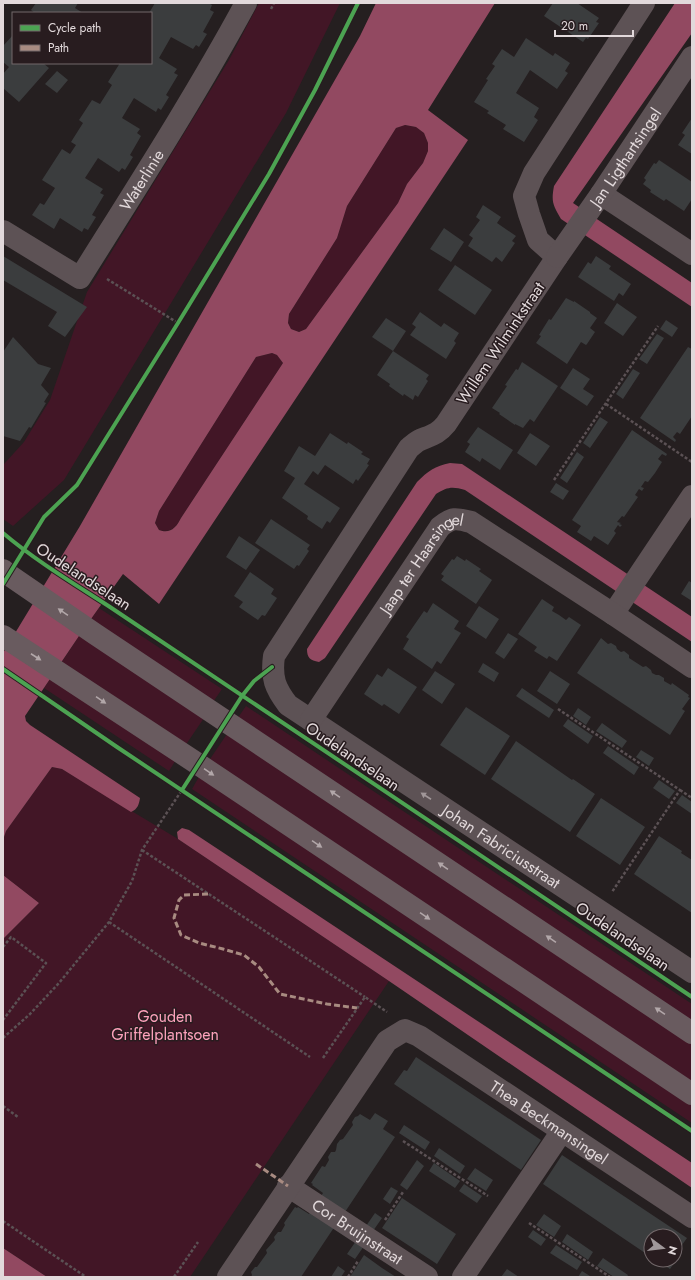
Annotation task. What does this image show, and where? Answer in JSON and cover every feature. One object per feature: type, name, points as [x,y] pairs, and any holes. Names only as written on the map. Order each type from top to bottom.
[{"type":"main road","points":[[3,570],[95,634],[692,1033]]},
{"type":"main road","points":[[3,636],[198,764],[692,1094]]},
{"type":"street","name":"Waterlinie","points":[[3,231],[80,278],[217,56],[246,3]]},
{"type":"street","points":[[557,257],[538,240],[524,196],[534,173],[644,3]]},
{"type":"street","name":"Jan Ligthartsingel","points":[[557,257],[589,212],[692,57]]},
{"type":"street","points":[[601,194],[692,254]]},
{"type":"street","name":"Willem Wilminkstraat","points":[[311,720],[288,705],[278,693],[274,682],[272,667],[274,656],[410,448],[419,440],[432,436],[441,430],[446,424],[557,257]]},
{"type":"street","points":[[619,606],[692,496]]},
{"type":"street","name":"Jaap ter Haarsingel","points":[[311,720],[440,527],[449,519],[459,519],[471,522],[619,606],[692,667]]},
{"type":"street","name":"Johan Fabriciusstraat","points":[[311,720],[692,972]]},
{"type":"street","points":[[228,1277],[387,1041],[405,1030]]},
{"type":"street","name":"Thea Beckmansingel","points":[[405,1030],[419,1036],[692,1217]]},
{"type":"street","points":[[463,1277],[562,1131]]},
{"type":"street","name":"Cor Bruijnstraat","points":[[288,1186],[427,1277]]},
{"type":"path","points":[[109,281],[178,323]]},
{"type":"path","points":[[174,330],[182,316]]},
{"type":"path","points":[[554,480],[658,326]]},
{"type":"path","points":[[606,404],[692,462]]},
{"type":"path","points":[[558,709],[692,798]]},
{"type":"path","points":[[3,1038],[30,1014],[59,984],[109,922],[132,881],[142,850],[198,764]]},
{"type":"path","points":[[177,786],[188,794]]},
{"type":"path","points":[[600,910],[680,790]]},
{"type":"path","points":[[142,850],[400,1020],[405,1030]]},
{"type":"path","points":[[109,922],[310,1057]]},
{"type":"path","points":[[3,947],[10,937],[46,963],[3,1020]]},
{"type":"path","points":[[323,1058],[364,997]]},
{"type":"path","points":[[3,1106],[18,1117]]},
{"type":"path","points":[[3,1221],[86,1277]]},
{"type":"path","points":[[174,1277],[198,1242]]},
{"type":"green space","points":[[259,3],[340,3],[286,113],[64,480],[13,526],[3,519],[3,463],[4,464],[24,442],[50,400],[87,292],[229,60]]},
{"type":"green space","points":[[404,125],[416,127],[424,133],[428,143],[428,151],[423,163],[407,184],[398,203],[306,329],[299,332],[291,329],[288,323],[289,314],[337,238],[347,206],[396,128]]},
{"type":"green space","points":[[272,353],[277,355],[283,363],[177,525],[166,531],[159,530],[155,523],[159,511],[256,357]]},
{"type":"green space","points":[[99,608],[222,689],[213,702],[91,619]]},
{"type":"green space","points":[[81,633],[206,715],[185,746],[61,663]]},
{"type":"green space","points":[[52,676],[177,758],[169,771],[44,688]]},
{"type":"green space","points":[[246,706],[692,1004],[692,1024],[237,719]]},
{"type":"green space","points":[[229,731],[692,1041],[692,1087],[208,762]]},
{"type":"green space","name":"Gouden Griffelplantsoen","points":[[52,767],[62,769],[178,839],[389,981],[190,1277],[47,1277],[3,1248],[3,939],[39,903],[3,875],[3,840],[6,831]]},
{"type":"green space","points":[[200,775],[692,1103],[692,1123],[192,789]]},
{"type":"shaded area","points":[[376,3],[495,3],[428,110],[468,140],[159,604],[123,574],[25,716],[26,721],[30,725],[140,798],[137,808],[131,812],[62,769],[52,767],[6,831],[3,840],[3,653],[80,526],[360,36]],"holes":[[[405,125],[416,127],[424,133],[428,143],[428,151],[423,163],[407,184],[398,203],[306,329],[299,332],[291,329],[288,323],[289,314],[337,238],[347,206],[396,128]],[[272,353],[277,355],[283,363],[177,525],[169,531],[159,530],[155,523],[159,511],[256,357]]]},
{"type":"shaded area","points":[[675,3],[692,3],[692,33],[573,203],[692,283],[692,307],[561,219],[554,207],[553,200],[554,186]]},
{"type":"shaded area","points":[[450,463],[462,464],[692,617],[692,642],[465,490],[453,488],[443,490],[436,494],[325,658],[319,662],[308,657],[307,649],[417,482],[432,470]]},
{"type":"shaded area","points":[[182,828],[189,830],[692,1163],[692,1188],[178,839],[177,832]]},
{"type":"shaded area","points":[[3,875],[39,903],[3,939]]},
{"type":"shaded area","points":[[3,1248],[47,1277],[3,1277]]},
{"type":"building","points":[[36,3],[78,3],[75,8],[81,12],[34,12],[31,10]]},
{"type":"building","points":[[155,3],[208,3],[212,5],[210,10],[214,12],[203,32],[207,34],[199,47],[196,45],[193,49],[171,37],[159,58],[177,69],[174,73],[178,75],[166,95],[169,97],[161,110],[158,108],[156,112],[134,98],[122,118],[140,129],[137,133],[141,136],[130,155],[133,157],[125,170],[122,168],[119,172],[98,158],[85,178],[103,189],[100,193],[104,195],[92,215],[96,217],[88,230],[84,228],[82,232],[60,218],[54,229],[32,215],[40,203],[44,205],[55,188],[42,180],[62,149],[70,154],[76,145],[71,142],[83,123],[79,120],[92,100],[100,104],[112,85],[108,82],[119,64],[152,64],[152,12],[150,12]]},
{"type":"building","points":[[553,3],[577,3],[599,18],[596,22],[599,23],[588,39],[586,38],[583,42],[544,16]]},
{"type":"building","points":[[12,36],[12,64],[44,64],[49,68],[19,102],[3,88],[3,74],[9,67],[3,62],[3,46]]},
{"type":"building","points":[[526,38],[553,56],[555,53],[570,63],[565,71],[568,73],[557,89],[530,70],[516,93],[539,108],[534,117],[538,120],[524,142],[503,129],[506,125],[487,113],[489,111],[474,102],[488,80],[486,79],[495,66],[492,64],[502,49],[514,57]]},
{"type":"building","points":[[57,71],[68,80],[57,93],[45,84]]},
{"type":"building","points":[[692,118],[692,154],[678,145],[685,135],[682,133]]},
{"type":"building","points":[[659,160],[692,182],[692,199],[684,211],[666,199],[664,201],[650,192],[651,190],[643,184],[646,180],[644,178],[654,163],[656,164]]},
{"type":"building","points":[[483,205],[501,217],[497,223],[516,236],[512,241],[515,243],[502,262],[496,257],[492,262],[468,246],[473,238],[469,235],[480,220],[476,217]]},
{"type":"building","points":[[444,228],[464,242],[451,262],[430,249]]},
{"type":"building","points":[[3,256],[87,307],[65,337],[48,326],[57,312],[3,280]]},
{"type":"building","points":[[596,256],[611,266],[609,269],[631,284],[623,296],[619,293],[614,301],[578,277],[588,262],[591,264]]},
{"type":"building","points":[[455,265],[492,290],[475,315],[438,290]]},
{"type":"building","points":[[566,298],[574,301],[597,318],[590,328],[595,332],[586,345],[581,342],[567,364],[536,343],[549,319],[551,320]]},
{"type":"building","points":[[617,303],[637,317],[623,336],[604,323]]},
{"type":"building","points":[[420,312],[441,327],[444,323],[459,333],[454,341],[456,343],[446,359],[410,335],[416,327],[412,324]]},
{"type":"building","points":[[386,318],[406,331],[393,351],[372,337]]},
{"type":"building","points":[[666,320],[678,328],[672,337],[660,329]]},
{"type":"building","points":[[657,334],[664,338],[647,364],[639,359]]},
{"type":"building","points":[[13,337],[38,364],[51,368],[41,385],[49,394],[44,402],[46,403],[31,428],[29,427],[20,441],[3,436],[3,352]]},
{"type":"building","points":[[688,347],[692,349],[692,416],[680,434],[677,432],[673,437],[676,440],[675,442],[640,418]]},
{"type":"building","points":[[393,351],[429,375],[426,379],[428,381],[418,397],[415,395],[413,400],[404,394],[403,396],[377,375]]},
{"type":"building","points":[[522,362],[558,386],[534,422],[530,419],[523,428],[515,425],[492,408],[507,386],[505,385],[516,369],[518,370]]},
{"type":"building","points":[[573,368],[590,379],[583,389],[594,396],[587,406],[560,388]]},
{"type":"building","points":[[633,369],[640,373],[623,399],[616,394]]},
{"type":"building","points":[[600,417],[608,422],[590,448],[583,443]]},
{"type":"building","points":[[478,427],[513,450],[500,470],[482,458],[480,462],[465,452],[470,444],[467,442]]},
{"type":"building","points":[[632,430],[667,454],[666,456],[662,454],[658,459],[662,462],[655,473],[648,482],[645,481],[641,487],[644,488],[642,491],[639,489],[635,495],[638,497],[624,517],[622,516],[617,522],[621,523],[619,524],[622,525],[620,527],[618,525],[614,531],[616,533],[608,545],[594,536],[591,541],[577,532],[581,526],[572,520]]},
{"type":"building","points":[[330,433],[347,444],[348,442],[363,452],[361,454],[370,459],[367,464],[369,465],[358,481],[356,479],[353,484],[325,465],[318,475],[313,471],[304,484],[340,508],[330,523],[327,521],[322,529],[307,519],[308,516],[282,498],[295,478],[284,471],[299,446],[315,456]]},
{"type":"building","points":[[530,433],[550,446],[536,466],[517,453]]},
{"type":"building","points":[[577,452],[584,457],[567,483],[560,478]]},
{"type":"building","points":[[556,483],[569,491],[563,500],[550,492]]},
{"type":"building","points":[[271,519],[310,545],[307,549],[309,551],[299,566],[297,565],[294,569],[255,543]]},
{"type":"building","points":[[239,536],[260,550],[246,570],[226,557]]},
{"type":"building","points":[[457,556],[465,561],[466,559],[481,569],[479,571],[492,580],[476,604],[441,580],[444,576],[441,574],[452,559],[454,560]]},
{"type":"building","points":[[250,572],[274,589],[271,594],[277,598],[265,616],[262,615],[258,620],[239,607],[243,602],[234,596]]},
{"type":"building","points":[[689,581],[692,583],[692,601],[681,594]]},
{"type":"building","points":[[542,599],[554,607],[552,611],[566,620],[569,617],[581,625],[557,661],[549,656],[547,659],[534,651],[537,647],[518,634]]},
{"type":"building","points":[[433,603],[459,621],[454,629],[461,633],[441,664],[437,661],[432,669],[403,649],[409,639],[406,637],[424,611],[427,613]]},
{"type":"building","points":[[479,606],[499,619],[486,639],[466,626]]},
{"type":"building","points":[[508,633],[518,639],[504,659],[495,653]]},
{"type":"building","points":[[601,638],[608,644],[611,643],[616,646],[621,652],[624,651],[629,655],[629,658],[643,667],[646,666],[652,673],[664,678],[664,681],[671,685],[672,683],[689,695],[688,697],[690,698],[682,709],[685,711],[670,735],[577,673]]},
{"type":"building","points":[[483,663],[499,673],[494,682],[478,672]]},
{"type":"building","points":[[388,668],[417,687],[399,714],[384,704],[382,706],[364,694],[377,674],[382,677]]},
{"type":"building","points":[[435,671],[455,684],[442,704],[422,690]]},
{"type":"building","points":[[550,671],[570,684],[557,704],[537,691]]},
{"type":"building","points":[[522,688],[554,710],[549,718],[516,696]]},
{"type":"building","points":[[466,707],[510,736],[485,775],[440,745]]},
{"type":"building","points":[[578,708],[591,717],[586,725],[573,716]]},
{"type":"building","points":[[568,719],[593,736],[588,744],[563,726]]},
{"type":"building","points":[[602,723],[627,741],[622,748],[596,731]]},
{"type":"building","points":[[516,741],[595,794],[570,832],[491,779]]},
{"type":"building","points":[[608,746],[639,767],[634,775],[603,753]]},
{"type":"building","points":[[641,750],[654,758],[649,766],[636,757]]},
{"type":"building","points":[[659,780],[675,791],[669,799],[653,788]]},
{"type":"building","points":[[682,795],[692,802],[692,814],[676,803]]},
{"type":"building","points":[[601,798],[645,827],[620,865],[576,836]]},
{"type":"building","points":[[659,836],[682,851],[681,853],[692,860],[692,913],[634,874]]},
{"type":"building","points":[[416,1057],[541,1140],[521,1170],[394,1084],[404,1070],[407,1071]]},
{"type":"building","points":[[375,1113],[388,1121],[383,1129],[395,1137],[345,1212],[321,1196],[323,1193],[311,1183],[322,1166],[325,1167],[331,1152],[335,1152],[337,1144],[343,1139],[353,1125],[352,1122],[355,1117],[360,1114],[370,1120]]},
{"type":"building","points":[[404,1125],[430,1142],[425,1150],[399,1133]]},
{"type":"building","points":[[439,1148],[465,1166],[460,1174],[434,1156]]},
{"type":"building","points":[[562,1155],[672,1228],[643,1228],[643,1252],[543,1184]]},
{"type":"building","points":[[417,1160],[424,1166],[407,1190],[400,1185]]},
{"type":"building","points":[[434,1163],[460,1181],[455,1188],[429,1171]]},
{"type":"building","points":[[475,1168],[493,1180],[486,1191],[467,1179]]},
{"type":"building","points":[[464,1184],[482,1196],[477,1203],[459,1191]]},
{"type":"building","points":[[391,1187],[398,1191],[390,1204],[383,1199]]},
{"type":"building","points":[[402,1198],[456,1234],[437,1264],[382,1228]]},
{"type":"building","points":[[295,1207],[298,1207],[309,1214],[311,1211],[335,1226],[301,1277],[251,1277],[251,1272],[255,1267],[257,1267],[267,1253],[266,1250],[275,1240],[274,1237],[278,1232],[281,1232],[285,1225],[284,1223]]},
{"type":"building","points":[[375,1213],[382,1218],[373,1231],[366,1226]]},
{"type":"building","points":[[544,1214],[561,1226],[554,1237],[536,1225]]},
{"type":"building","points":[[533,1230],[546,1239],[541,1246],[528,1237]]},
{"type":"building","points":[[567,1234],[593,1252],[588,1260],[562,1242]]},
{"type":"building","points":[[683,1235],[687,1238],[683,1244]]},
{"type":"building","points":[[356,1241],[364,1246],[355,1259],[347,1254]]},
{"type":"building","points":[[556,1245],[582,1262],[577,1270],[550,1253]]},
{"type":"building","points":[[364,1255],[382,1268],[396,1277],[350,1277]]},
{"type":"building","points":[[603,1258],[628,1275],[627,1277],[614,1277],[597,1266]]},
{"type":"building","points":[[338,1266],[345,1271],[341,1277],[331,1277]]},
{"type":"building","points":[[507,1269],[519,1277],[501,1277]]},
{"type":"building","points":[[582,1271],[590,1276],[578,1277]]},
{"type":"marked path","points":[[208,894],[184,895],[179,900],[174,918],[181,935],[199,943],[244,955],[259,967],[280,994],[327,1004],[357,1008]]},
{"type":"marked path","points":[[256,1164],[288,1186]]},
{"type":"cycle path","points":[[3,584],[44,517],[77,485],[178,323],[269,174],[315,90],[358,3]]},
{"type":"cycle path","name":"Oudelandselaan","points":[[3,533],[55,572],[110,607],[692,997]]},
{"type":"cycle path","points":[[182,790],[242,696],[254,681],[272,667]]},
{"type":"cycle path","points":[[3,669],[117,747],[692,1131]]}]
